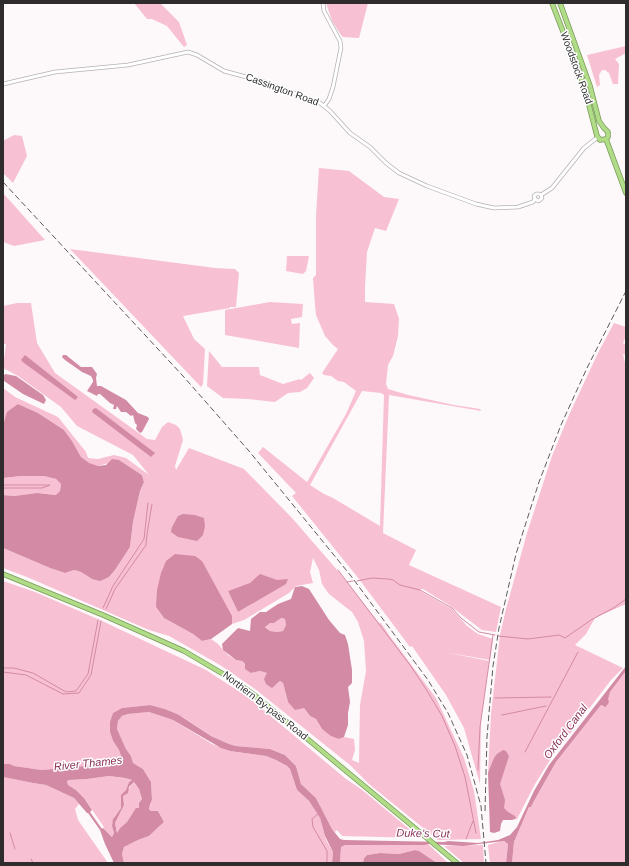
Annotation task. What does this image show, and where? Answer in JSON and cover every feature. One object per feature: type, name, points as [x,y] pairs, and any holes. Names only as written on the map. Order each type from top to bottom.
[{"type":"highway","name":"Woodstock Road","points":[[552,3],[584,86],[597,135]]},
{"type":"highway","name":"Woodstock Road","points":[[560,3],[590,86],[599,121],[604,128]]},
{"type":"highway","points":[[606,139],[602,140],[597,135],[600,129],[604,128],[609,133],[606,139],[626,193]]},
{"type":"highway","name":"Northern By-pass Road","points":[[3,574],[96,612],[184,651],[215,668],[253,694],[457,863]]},
{"type":"street","points":[[323,3],[324,11],[340,41],[341,48],[333,87],[329,100],[324,106]]},
{"type":"street","name":"Cassington Road","points":[[3,84],[55,72],[128,65],[188,52],[197,55],[224,71],[265,82],[320,103],[346,130],[370,147],[388,165],[403,175],[427,186],[486,207],[494,208],[518,207],[527,205],[535,199],[540,200],[542,198],[541,195],[552,188],[584,148],[597,135]]},
{"type":"shaded area","points":[[134,3],[160,3],[179,22],[187,45],[184,47],[167,26],[152,19],[147,19]]},
{"type":"shaded area","points":[[326,3],[368,3],[359,38],[343,37],[341,35],[332,21]]},
{"type":"shaded area","points":[[626,46],[626,53],[615,59],[619,64],[618,84],[613,84],[609,73],[602,70],[599,75],[600,85],[597,87],[587,55]]},
{"type":"shaded area","points":[[14,135],[22,136],[27,156],[13,183],[3,173],[3,141]]},
{"type":"shaded area","points":[[319,168],[349,171],[384,197],[399,199],[386,231],[375,228],[367,252],[365,302],[394,304],[399,319],[398,336],[393,356],[388,365],[386,384],[388,389],[408,395],[480,409],[481,411],[389,395],[383,533],[416,550],[409,565],[501,607],[496,632],[482,630],[449,605],[423,589],[420,591],[452,609],[467,626],[478,634],[493,639],[490,660],[444,652],[489,661],[481,719],[480,784],[464,728],[446,695],[412,646],[410,647],[359,579],[292,496],[296,493],[258,453],[263,447],[307,482],[346,414],[356,391],[344,382],[338,381],[331,376],[324,375],[322,373],[338,349],[325,336],[316,315],[313,278],[316,275],[316,216]],"holes":[[[362,391],[381,393],[384,395],[380,526],[310,485]]]},
{"type":"shaded area","points":[[3,193],[45,240],[14,246],[3,242]]},
{"type":"shaded area","points":[[70,249],[215,268],[235,269],[239,273],[236,307],[183,316],[194,339],[205,349],[203,384],[201,387]]},
{"type":"shaded area","points":[[287,256],[309,256],[306,271],[303,274],[286,271]]},
{"type":"shaded area","points":[[270,302],[303,304],[302,317],[291,319],[292,324],[300,323],[299,348],[225,335],[225,310]]},
{"type":"shaded area","points":[[17,303],[31,303],[37,343],[55,373],[147,439],[155,440],[162,427],[168,422],[176,425],[180,429],[183,440],[175,466],[176,470],[189,448],[244,469],[292,518],[339,572],[379,623],[381,623],[436,698],[464,758],[474,791],[481,839],[438,840],[369,784],[350,765],[255,689],[220,665],[169,636],[149,630],[3,568],[3,548],[65,573],[74,570],[81,572],[92,579],[109,577],[130,547],[133,522],[140,491],[144,482],[142,475],[119,460],[98,466],[89,464],[81,457],[64,430],[38,413],[18,404],[3,426],[3,388],[15,397],[58,417],[86,452],[88,458],[98,459],[114,455],[126,458],[149,475],[133,455],[77,426],[61,407],[18,376],[3,368],[6,344],[3,344],[3,306]],"holes":[[[313,558],[319,570],[322,584],[329,594],[352,612],[358,622],[364,641],[366,671],[360,705],[359,763],[352,760],[355,750],[354,739],[344,737],[339,739],[322,729],[316,719],[310,716],[304,708],[288,702],[283,683],[280,681],[276,685],[267,673],[260,671],[251,673],[242,661],[236,660],[228,655],[211,639],[232,624],[244,620],[289,593],[296,586],[313,583],[310,572]],[[242,586],[252,604],[238,612],[228,591]],[[156,607],[211,639],[202,641],[193,634],[164,618]]]},
{"type":"shaded area","points":[[614,323],[626,327],[626,336],[623,343],[626,345],[626,355],[623,354],[626,363],[626,604],[595,618],[586,634],[575,645],[623,668],[611,680],[550,760],[535,784],[517,819],[512,820],[495,812],[488,773],[491,714],[500,635],[527,533],[552,456],[569,415]]},
{"type":"shaded area","points":[[209,351],[222,367],[259,367],[260,375],[283,384],[301,380],[310,373],[314,378],[307,388],[300,392],[288,393],[275,402],[223,398],[207,386]]},
{"type":"shaded area","points":[[25,355],[78,397],[75,400],[24,363],[21,360]]},
{"type":"shaded area","points":[[63,355],[66,355],[81,367],[92,367],[97,374],[97,386],[101,386],[126,400],[138,413],[148,417],[149,419],[142,432],[140,433],[136,429],[137,425],[133,415],[131,416],[126,412],[121,412],[117,406],[116,409],[113,409],[114,405],[100,394],[97,396],[87,391],[93,382],[91,376],[82,372],[65,360],[62,357]]},
{"type":"shaded area","points":[[5,374],[16,376],[43,395],[46,400],[44,404],[23,394],[4,381],[3,377]]},
{"type":"shaded area","points":[[18,404],[38,413],[64,430],[81,457],[89,463],[98,466],[106,465],[112,459],[119,460],[142,475],[144,482],[140,491],[133,522],[130,547],[109,577],[100,581],[92,579],[81,572],[74,570],[65,573],[3,548],[3,495],[14,496],[37,493],[56,495],[60,491],[61,484],[56,479],[44,476],[3,478],[3,426],[7,412]]},
{"type":"shaded area","points":[[96,408],[155,453],[151,457],[92,412],[93,409]]},
{"type":"shaded area","points":[[44,476],[56,479],[61,484],[60,491],[57,495],[37,493],[14,496],[3,495],[3,478]]},
{"type":"shaded area","points":[[183,514],[195,515],[204,518],[205,526],[203,535],[197,541],[178,537],[171,532],[178,516]]},
{"type":"shaded area","points":[[175,554],[195,556],[202,561],[232,616],[232,624],[211,639],[202,641],[193,634],[164,618],[156,607],[157,590],[161,573],[166,561]]},
{"type":"shaded area","points":[[260,574],[277,580],[288,579],[286,584],[238,612],[228,591],[250,583]]},
{"type":"shaded area","points":[[3,581],[35,592],[100,620],[206,670],[249,698],[346,779],[361,789],[420,838],[342,836],[337,830],[335,832],[332,829],[316,798],[301,784],[296,766],[285,755],[270,749],[229,744],[211,736],[184,718],[165,709],[150,705],[122,708],[113,713],[110,732],[121,756],[116,762],[42,770],[3,764]]},
{"type":"shaded area","points":[[302,586],[309,589],[329,620],[340,633],[345,635],[348,644],[352,670],[352,683],[348,687],[350,702],[348,725],[344,737],[339,739],[331,736],[322,729],[316,719],[310,716],[304,708],[295,710],[288,702],[283,683],[280,681],[272,688],[266,684],[264,679],[267,673],[260,671],[251,673],[245,669],[245,664],[242,661],[236,660],[223,650],[222,644],[238,628],[250,631],[251,619],[260,612],[266,612],[278,604],[291,599],[295,587]],"holes":[[[281,618],[285,619],[286,625],[283,631],[270,631],[265,627]]]},
{"type":"shaded area","points":[[280,618],[285,619],[286,625],[283,631],[270,631],[265,626],[270,623],[274,623]]},
{"type":"shaded area","points":[[626,666],[626,671],[610,692],[608,704],[605,707],[601,705],[556,762],[531,807],[529,807],[514,842],[512,863],[506,863],[508,844],[504,841],[463,846],[429,844],[345,845],[341,847],[340,863],[332,863],[333,852],[325,836],[320,818],[309,801],[297,790],[290,769],[287,766],[266,756],[230,751],[221,748],[173,720],[149,712],[122,716],[118,721],[117,729],[133,763],[143,769],[151,782],[152,800],[149,809],[151,811],[158,811],[164,822],[149,836],[124,847],[122,854],[124,863],[114,863],[100,830],[88,813],[74,798],[46,785],[3,777],[3,764],[42,770],[116,762],[121,756],[110,732],[110,722],[113,713],[122,708],[150,705],[179,715],[211,736],[229,744],[270,749],[285,755],[296,766],[301,784],[316,798],[332,829],[340,839],[478,843],[498,840],[510,835],[517,827],[534,791],[549,765]],"holes":[[[109,776],[132,780],[129,782],[126,790],[121,795],[121,808],[113,819],[112,826],[114,833],[112,837],[103,828],[102,829],[90,812],[92,810],[84,798],[68,785],[67,781]],[[134,782],[139,789],[142,799],[139,803],[139,808],[136,808],[127,822],[117,833],[115,823],[124,805],[123,796],[128,793],[129,787]]]},
{"type":"shaded area","points":[[626,671],[626,863],[512,863],[514,842],[529,807],[531,807],[556,762],[601,705],[603,707],[610,692]]},
{"type":"shaded area","points":[[149,712],[173,720],[212,744],[230,751],[266,756],[287,766],[290,769],[297,790],[309,801],[320,818],[326,840],[333,852],[332,863],[124,863],[122,854],[124,847],[149,836],[164,822],[158,811],[151,811],[149,809],[152,800],[151,782],[143,769],[133,763],[117,729],[118,721],[122,716]]},
{"type":"shaded area","points":[[503,750],[506,751],[509,756],[500,784],[505,800],[504,808],[516,818],[512,820],[503,820],[500,831],[494,833],[490,832],[488,773],[494,758]]},
{"type":"shaded area","points":[[109,776],[132,780],[129,782],[121,797],[121,808],[114,817],[112,826],[114,833],[112,837],[103,828],[104,827],[84,798],[68,785],[67,781]]},
{"type":"shaded area","points":[[3,777],[46,785],[74,798],[79,804],[75,809],[78,820],[108,863],[3,863]]},
{"type":"shaded area","points":[[134,782],[139,789],[142,799],[139,803],[139,808],[117,833],[115,823],[124,805],[123,796]]},
{"type":"shaded area","points":[[502,841],[508,844],[506,863],[490,863],[488,845]]},
{"type":"shaded area","points":[[428,844],[448,863],[437,863],[415,850],[399,854],[380,853],[367,855],[364,858],[363,863],[340,863],[341,847],[345,845]]},
{"type":"shaded area","points":[[483,845],[484,863],[464,863],[444,846]]},
{"type":"shaded area","points":[[415,850],[437,863],[363,863],[364,858],[367,855],[380,853],[399,854]]},
{"type":"waterway","points":[[3,485],[50,485],[42,488],[3,488]]},
{"type":"waterway","points":[[103,608],[113,586],[144,539],[148,503]]},
{"type":"waterway","points":[[106,609],[115,589],[146,545],[152,504]]},
{"type":"waterway","points":[[338,570],[410,665],[442,716],[455,746],[465,777],[476,833]]},
{"type":"waterway","points":[[357,581],[372,578],[388,579],[393,580],[400,585],[420,590],[452,608],[461,618],[479,632],[495,635]]},
{"type":"waterway","points":[[347,582],[353,581]]},
{"type":"waterway","points":[[498,636],[528,639],[559,635],[565,638],[626,599]]},
{"type":"waterway","points":[[3,668],[14,668],[33,673],[66,692],[76,691],[88,674],[98,620]]},
{"type":"waterway","points":[[3,672],[26,675],[63,694],[79,693],[91,675],[101,621]]},
{"type":"waterway","points":[[478,770],[480,727],[493,635]]},
{"type":"waterway","points":[[525,752],[578,652]]},
{"type":"waterway","points":[[495,698],[551,697]]},
{"type":"waterway","points":[[502,715],[546,706]]},
{"type":"waterway","points":[[318,814],[312,819],[313,827],[327,851],[327,863]]},
{"type":"waterway","points":[[466,839],[473,821]]},
{"type":"waterway","points":[[10,833],[15,849]]},
{"type":"waterway","points":[[31,859],[33,863]]},
{"type":"railway","points":[[3,182],[183,376],[249,451],[351,576],[428,680],[448,713],[467,755],[481,806],[486,863]]},
{"type":"railway","points":[[485,811],[487,737],[493,666],[499,628],[516,554],[539,482],[561,425],[587,368],[626,291]]},
{"type":"water label","name":"Oxford Canal","points":[[566,732]]},
{"type":"water label","name":"River Thames","points":[[88,764]]},
{"type":"water label","name":"Duke's Cut","points":[[423,834]]}]
